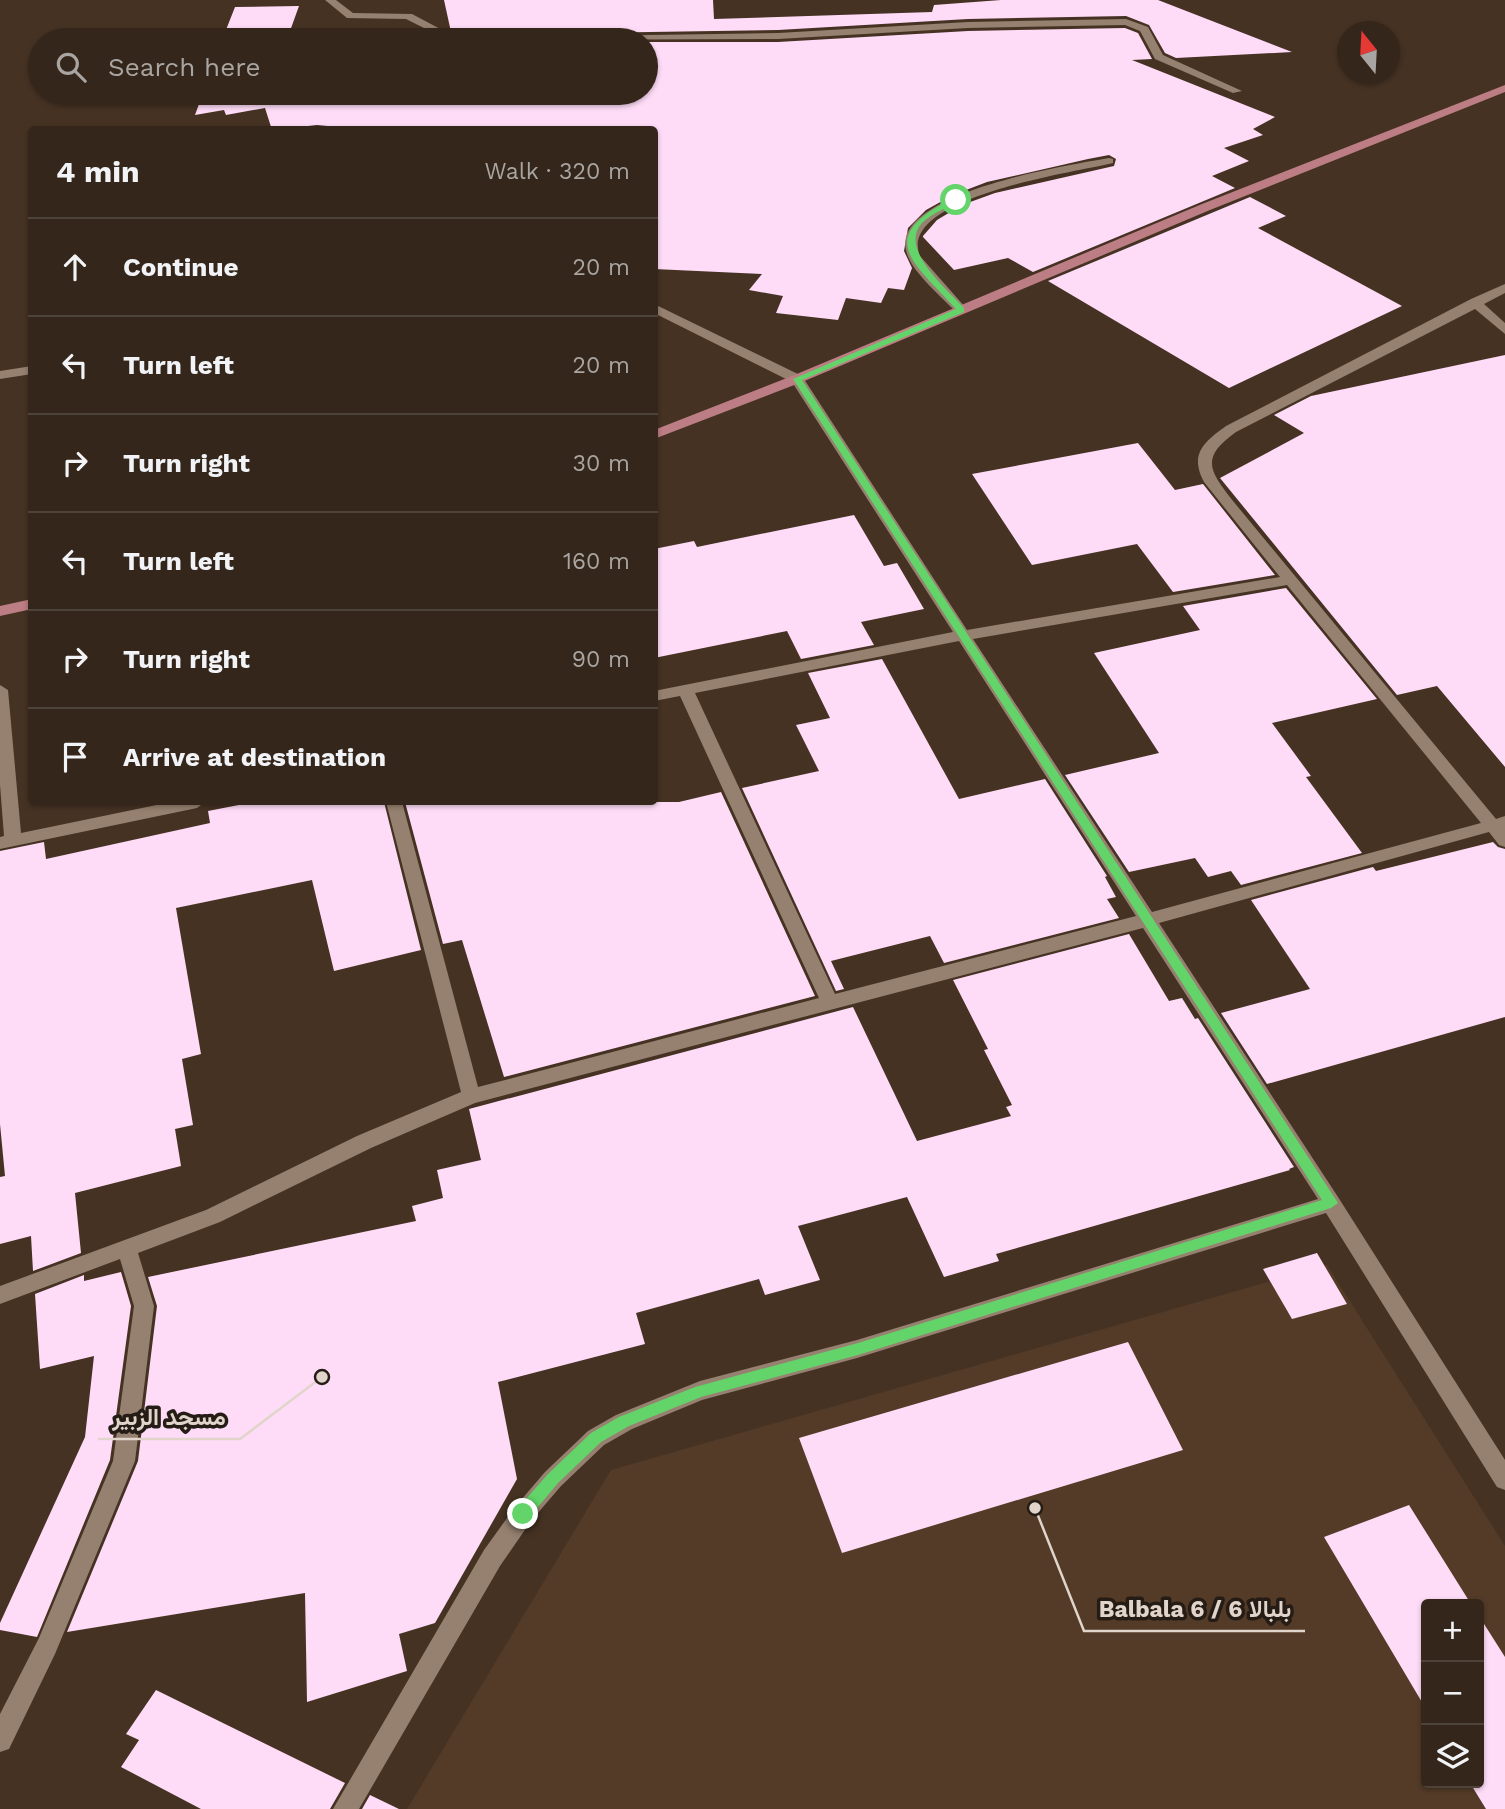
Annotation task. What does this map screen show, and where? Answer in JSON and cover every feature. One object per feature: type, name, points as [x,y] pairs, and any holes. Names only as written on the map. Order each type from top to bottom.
[{"type":"main road","points":[[658,433],[797,379],[1219,202],[1505,88]]},
{"type":"main road","points":[[0,611],[28,605]]},
{"type":"street","points":[[330,0],[351,16],[408,16],[432,28]]},
{"type":"street","points":[[658,38],[778,36],[968,25],[1126,22],[1144,29],[1159,57],[1237,91]]},
{"type":"street","points":[[961,310],[930,276],[911,249],[910,236],[918,223],[931,212],[966,196],[1109,162]]},
{"type":"street","points":[[1505,288],[1231,429],[1212,441],[1203,454],[1203,466],[1213,484],[1498,824],[1505,841]]},
{"type":"street","points":[[1475,302],[1505,330]]},
{"type":"street","points":[[658,310],[797,379],[1331,1203],[1505,1480]]},
{"type":"street","points":[[0,375],[28,371]]},
{"type":"street","points":[[658,695],[965,635],[1291,580]]},
{"type":"street","points":[[685,689],[830,1003]]},
{"type":"street","points":[[0,690],[7,841],[182,805]]},
{"type":"street","points":[[395,805],[471,1096]]},
{"type":"street","points":[[0,1295],[213,1216],[365,1142],[471,1096],[1147,920],[1498,824]]},
{"type":"street","points":[[345,1809],[507,1536],[553,1479],[596,1438],[624,1422],[700,1391],[858,1349],[1331,1203]]},
{"type":"street","points":[[0,1740],[47,1646],[124,1461],[144,1306],[127,1250]]},
{"type":"shaded area","points":[[1327,1265],[1505,1546],[1505,1809],[407,1809],[611,1470]]},
{"type":"building","points":[[444,0],[713,0],[714,19],[932,12],[934,5],[1001,0],[1158,0],[1292,52],[1176,58],[1165,53],[1149,25],[1126,16],[968,19],[778,30],[658,32],[658,28],[450,28]]},
{"type":"building","points":[[299,6],[291,28],[227,28],[235,7]]},
{"type":"building","points":[[1125,28],[1138,33],[1152,59],[1132,60],[1275,117],[1253,129],[1263,135],[1224,148],[1249,161],[1212,176],[1235,188],[1033,272],[1008,258],[954,270],[923,237],[937,220],[962,205],[995,193],[1114,166],[1116,159],[1109,155],[987,182],[953,195],[926,210],[908,228],[904,251],[912,268],[904,290],[888,288],[881,303],[846,298],[838,320],[776,313],[783,296],[749,290],[762,274],[658,269],[658,126],[271,126],[265,108],[226,115],[224,110],[195,115],[199,105],[658,105],[658,42],[778,42],[968,31]]},
{"type":"building","points":[[1250,197],[1286,216],[1258,228],[1402,306],[1229,388],[1048,281]]},
{"type":"building","points":[[1505,355],[1505,767],[1437,686],[1397,695],[1220,478],[1304,433],[1274,415],[1311,396]]},
{"type":"building","points":[[1138,443],[1175,490],[1203,484],[1275,575],[1173,592],[1137,544],[1032,565],[972,474]]},
{"type":"building","points":[[854,515],[884,566],[897,563],[924,609],[861,622],[874,645],[801,659],[787,631],[658,657],[658,548],[694,541],[697,547]]},
{"type":"building","points":[[1286,588],[1377,699],[1272,723],[1311,776],[1306,777],[1362,853],[1241,885],[1231,871],[1208,877],[1195,858],[1129,872],[1065,775],[1159,753],[1094,653],[1200,630],[1183,606]]},
{"type":"building","points":[[882,659],[959,799],[1045,779],[1107,876],[1105,877],[1116,897],[1107,899],[1119,918],[944,963],[930,936],[831,961],[844,989],[836,991],[742,788],[819,771],[796,725],[830,718],[808,673]]},
{"type":"building","points":[[721,792],[815,996],[504,1077],[462,940],[443,944],[406,805],[658,805],[658,802],[679,802]]},
{"type":"building","points":[[239,805],[385,805],[421,950],[334,971],[312,880],[176,908],[201,1054],[182,1059],[193,1125],[175,1129],[181,1166],[75,1193],[81,1253],[33,1271],[31,1236],[0,1244],[0,1177],[5,1176],[0,1124],[0,851],[44,842],[46,859],[210,823],[208,811]]},
{"type":"building","points":[[1493,842],[1505,849],[1505,1017],[1267,1084],[1221,1013],[1310,989],[1251,900],[1373,867],[1376,871]]},
{"type":"building","points":[[1129,934],[1169,1001],[1182,998],[1195,1019],[1198,1018],[1294,1167],[1290,1170],[996,1254],[999,1261],[944,1277],[907,1197],[798,1226],[820,1280],[765,1295],[759,1279],[636,1313],[645,1344],[498,1382],[517,1479],[435,1623],[399,1634],[407,1671],[307,1702],[305,1593],[67,1632],[138,1461],[157,1306],[148,1277],[416,1221],[412,1206],[443,1198],[437,1170],[481,1160],[469,1109],[853,1007],[917,1141],[1011,1116],[1006,1107],[1012,1105],[984,1050],[988,1049],[953,980]]},
{"type":"building","points":[[1317,1253],[1347,1304],[1292,1319],[1263,1269]]},
{"type":"building","points":[[121,1272],[131,1306],[110,1460],[37,1637],[0,1630],[0,1623],[85,1437],[94,1356],[40,1369],[35,1294],[84,1275],[84,1281]]},
{"type":"building","points":[[1128,1342],[1183,1450],[842,1553],[799,1438]]},
{"type":"building","points":[[1409,1505],[1468,1599],[1421,1599],[1421,1701],[1324,1537]]},
{"type":"building","points":[[1484,1624],[1505,1657],[1505,1809],[1486,1809],[1473,1788],[1484,1788]]},
{"type":"building","points":[[156,1690],[345,1783],[330,1809],[201,1809],[121,1767],[139,1740],[126,1734]]},
{"type":"building","points":[[370,1795],[399,1809],[362,1809]]},
{"type":"place","name":"مسجد الزبير","points":[[322,1377]]},
{"type":"place","name":"Balbala 6 / بلبالا 6","points":[[1035,1508]]},
{"type":"route","points":[[523,1514],[553,1479],[596,1438],[624,1422],[700,1391],[858,1349],[1331,1203],[797,379],[961,310],[919,262],[911,249],[910,236],[918,223],[931,212],[956,200]]}]
